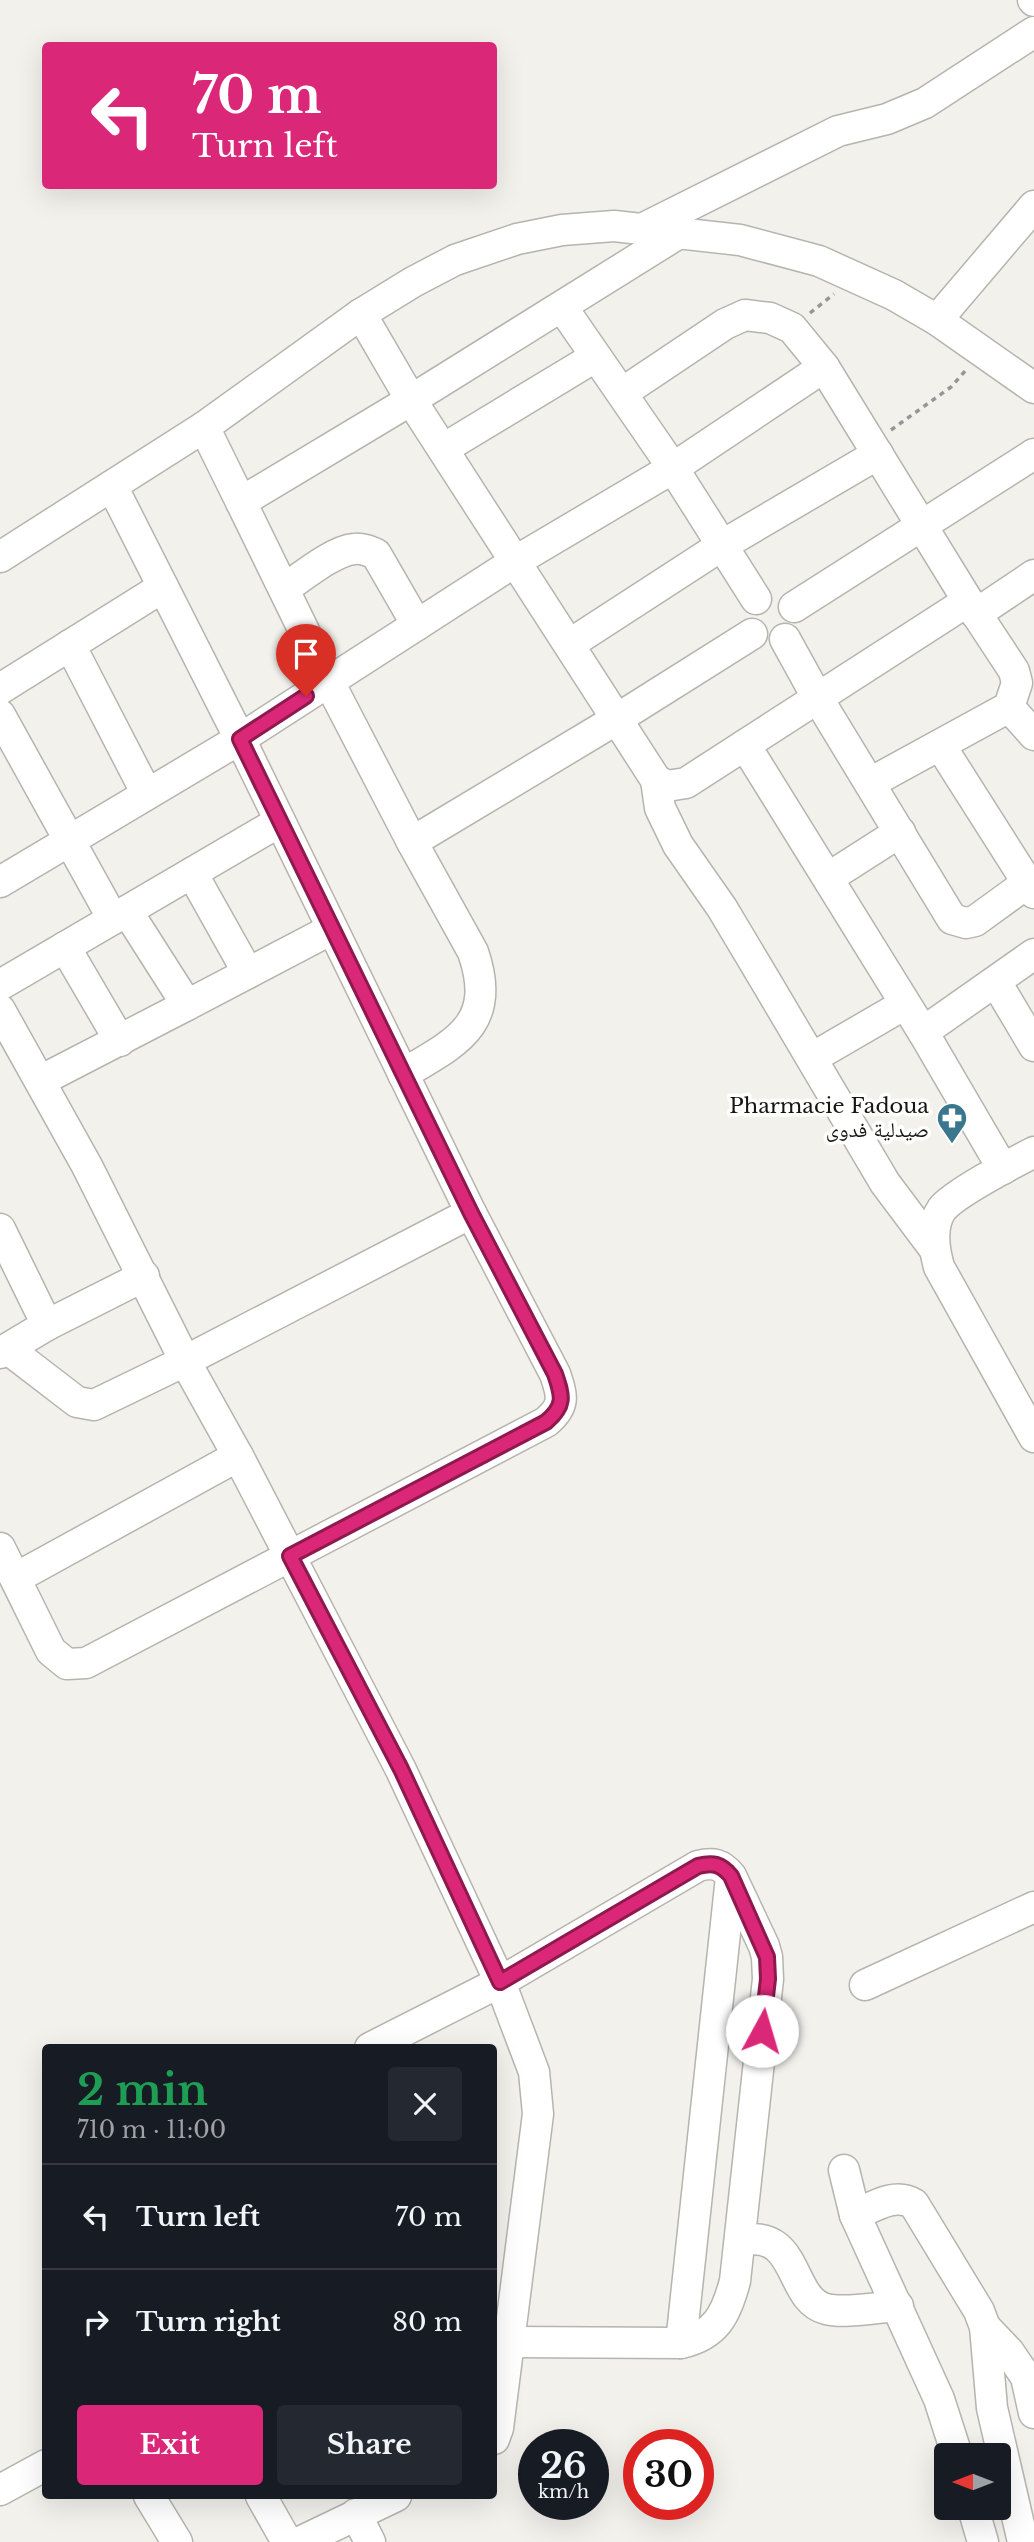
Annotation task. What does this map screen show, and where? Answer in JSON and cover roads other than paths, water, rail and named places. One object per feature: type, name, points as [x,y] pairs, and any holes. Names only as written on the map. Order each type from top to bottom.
[{"type":"street","points":[[642,229],[838,131],[887,119],[925,103],[1034,32]]},
{"type":"street","points":[[937,320],[1034,206]]},
{"type":"street","points":[[0,556],[204,427],[360,314],[455,260],[517,239],[562,230],[614,226],[740,240],[819,261],[894,295],[937,320],[983,352],[1029,373]]},
{"type":"street","points":[[241,502],[679,233]]},
{"type":"street","points":[[562,307],[673,468],[756,599]]},
{"type":"street","points":[[360,314],[411,400],[656,780],[660,808],[678,845],[722,908],[885,1183],[933,1247],[939,1267],[1029,1418]]},
{"type":"street","points":[[622,393],[725,324],[745,315],[769,318],[792,328],[824,367],[972,608],[1014,671],[1017,684],[1010,707],[870,783]]},
{"type":"street","points":[[443,449],[595,357]]},
{"type":"street","points":[[0,882],[240,739],[516,561],[673,468],[824,367]]},
{"type":"street","points":[[204,427],[329,682],[473,952],[480,971],[481,995],[478,1013],[466,1031],[447,1048],[403,1074]]},
{"type":"street","points":[[569,644],[875,449]]},
{"type":"street","points":[[793,607],[1034,454]]},
{"type":"street","points":[[0,1548],[51,1651],[67,1664],[86,1663],[546,1422],[558,1412],[561,1402],[555,1374],[471,1213],[240,739],[112,486]]},
{"type":"street","points":[[284,589],[341,552],[355,548],[365,549],[376,554],[417,625]]},
{"type":"street","points":[[656,780],[667,786],[687,783],[817,697],[1034,575]]},
{"type":"street","points":[[0,689],[163,587]]},
{"type":"street","points":[[777,594],[793,607],[795,625],[785,639],[767,643],[752,634],[747,622],[749,609],[756,599],[777,594]]},
{"type":"street","points":[[412,842],[752,634]]},
{"type":"street","points":[[785,639],[817,697],[952,919],[966,923],[975,921],[1030,889],[940,745]]},
{"type":"street","points":[[70,645],[148,794]]},
{"type":"street","points":[[1010,707],[1034,735]]},
{"type":"street","points":[[0,715],[10,760],[187,1005]]},
{"type":"street","points":[[745,744],[923,1032],[1003,1169]]},
{"type":"street","points":[[0,985],[279,822]]},
{"type":"street","points":[[828,878],[900,832]]},
{"type":"street","points":[[192,873],[248,973]]},
{"type":"street","points":[[40,1081],[332,929]]},
{"type":"street","points":[[65,947],[120,1041]]},
{"type":"street","points":[[923,1032],[1034,954]]},
{"type":"street","points":[[996,982],[1034,1046]]},
{"type":"street","points":[[812,1058],[905,1004]]},
{"type":"street","points":[[0,1010],[87,1166],[186,1361],[401,1769],[500,1982],[534,2072],[538,2115],[497,2431]]},
{"type":"street","points":[[933,1247],[935,1225],[942,1210],[952,1200],[1034,1152]]},
{"type":"street","points":[[144,1276],[47,1325],[4,1351],[77,1402],[94,1405],[186,1361],[471,1213]]},
{"type":"street","points":[[0,1229],[47,1325]]},
{"type":"street","points":[[16,1578],[238,1456]]},
{"type":"street","points":[[378,2044],[500,1982],[698,1866],[710,1863],[723,1866],[731,1876],[764,1946],[768,1965],[740,2241],[729,2303],[717,2323],[700,2339],[681,2343],[509,2342]]},
{"type":"street","points":[[681,2343],[731,1876]]},
{"type":"street","points":[[865,1985],[1034,1907]]},
{"type":"street","points":[[844,2170],[855,2215],[939,2399],[953,2443]]},
{"type":"street","points":[[855,2215],[889,2200],[908,2200],[914,2204],[979,2311],[985,2328],[992,2408],[1023,2542]]},
{"type":"street","points":[[740,2241],[752,2238],[777,2246],[815,2304],[825,2309],[898,2306]]},
{"type":"street","points":[[985,2328],[1021,2368],[1026,2377],[1034,2413]]},
{"type":"street","points":[[0,2490],[42,2467]]},
{"type":"street","points":[[151,2499],[177,2542]]},
{"type":"street","points":[[263,2499],[287,2542]]},
{"type":"street","points":[[300,2542],[389,2499]]},
{"type":"street","points":[[356,2514],[370,2542]]},
{"type":"street","points":[[977,2520],[983,2542]]},
{"type":"place","name":"Pharmacie Fadoua صيدلية فدوى","points":[[952,1145]]}]
